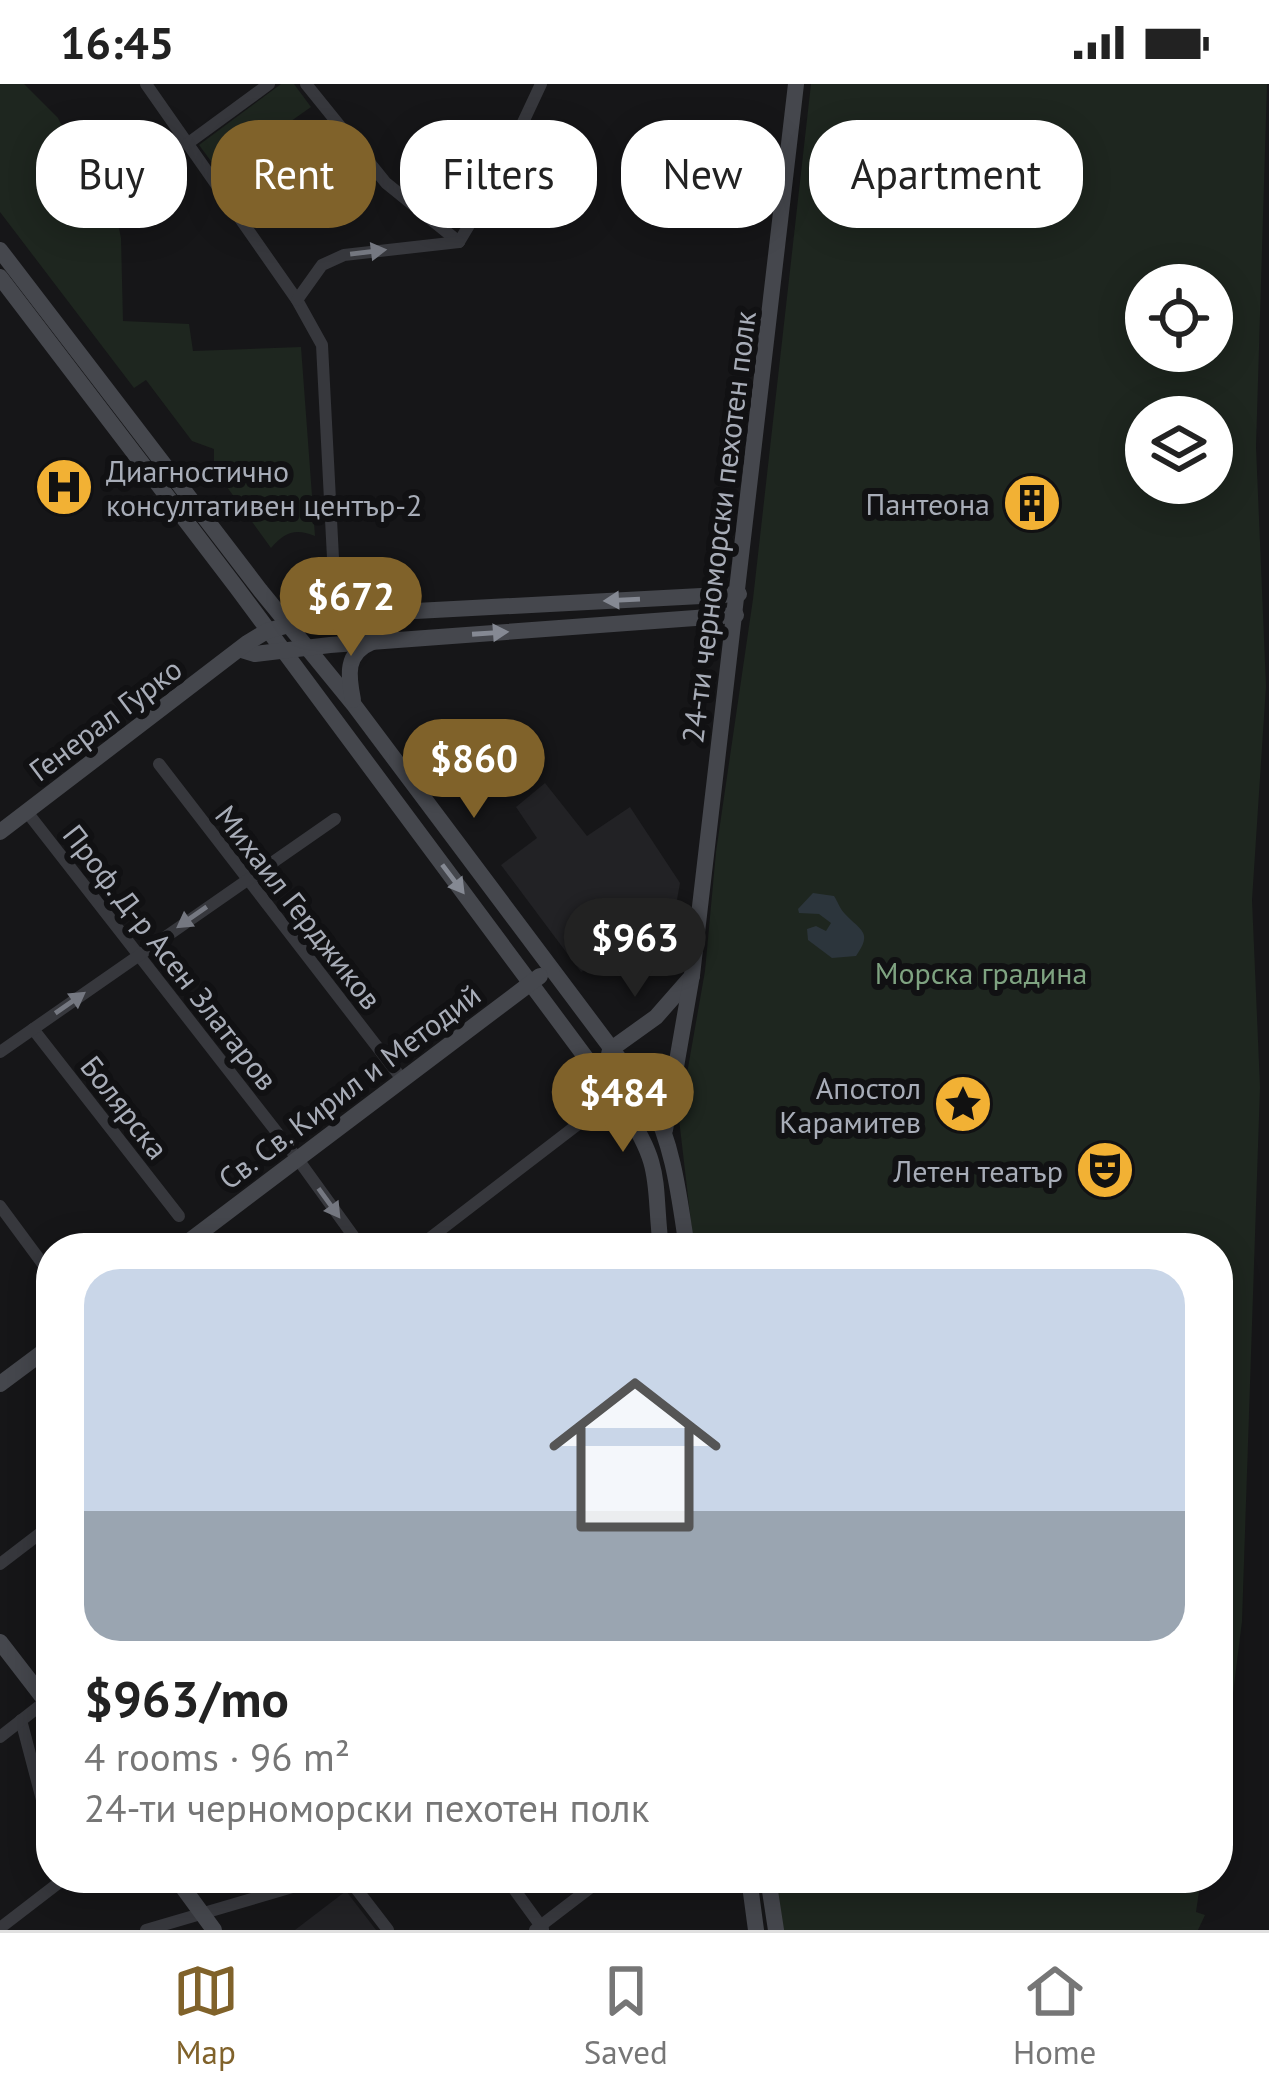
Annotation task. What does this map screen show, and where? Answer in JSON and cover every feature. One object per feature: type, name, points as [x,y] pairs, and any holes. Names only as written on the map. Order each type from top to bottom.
[{"type":"main road","name":"24-ти черноморски пехотен полк","points":[[665,1130],[692,976],[796,84]]},
{"type":"main road","points":[[0,250],[354,705],[650,1100],[665,1130],[684,1233]]},
{"type":"main road","points":[[0,279],[603,1081],[650,1154],[658,1182],[660,1233]]},
{"type":"main road","points":[[267,631],[336,616],[739,593]]},
{"type":"main road","points":[[242,650],[255,654],[736,615]]},
{"type":"main road","name":"Генерал Гурко","points":[[0,832],[267,631]]},
{"type":"main road","points":[[354,705],[349,666],[359,647],[373,641]]},
{"type":"main road","name":"Св. Св. Кирил и Методий","points":[[200,1233],[551,969]]},
{"type":"main road","points":[[603,1081],[610,1050],[656,1017],[692,976]]},
{"type":"main road","points":[[0,1384],[36,1357]]},
{"type":"main road","points":[[0,1642],[36,1686]]},
{"type":"main road","points":[[187,1893],[208,1922]]},
{"type":"main road","points":[[750,1893],[756,1930]]},
{"type":"main road","points":[[770,1893],[776,1930]]},
{"type":"street","points":[[146,84],[171,120]]},
{"type":"street","points":[[269,84],[187,144],[297,300],[322,345],[336,616]]},
{"type":"street","points":[[306,84],[386,183],[459,242]]},
{"type":"street","points":[[459,242],[496,180],[542,84]]},
{"type":"street","points":[[297,300],[322,265],[344,255],[459,242]]},
{"type":"street","name":"Михаил Герджиков","points":[[159,764],[402,1079]]},
{"type":"street","name":"Проф. Д-р Асен Златаров","points":[[27,812],[351,1233]]},
{"type":"street","points":[[0,1052],[335,819]]},
{"type":"street","name":"Болярска","points":[[33,1029],[179,1216]]},
{"type":"street","points":[[437,1233],[577,1125]]},
{"type":"street","points":[[0,1206],[36,1255]]},
{"type":"street","points":[[0,1564],[36,1536]]},
{"type":"street","points":[[0,1737],[36,1710]]},
{"type":"street","points":[[21,1720],[36,1777]]},
{"type":"street","points":[[0,1928],[45,1893]]},
{"type":"street","points":[[146,1930],[208,1922],[284,1893]]},
{"type":"street","points":[[360,1893],[388,1930]]},
{"type":"street","points":[[516,1893],[540,1929],[585,1893]]},
{"type":"shaded area","points":[[545,783],[587,836],[630,807],[680,883],[672,927],[581,972],[501,865],[537,838],[516,807]]},
{"type":"shaded area","points":[[813,893],[834,896],[863,932],[864,942],[856,956],[832,958],[808,940],[807,929],[816,926],[826,931],[831,923],[819,914],[799,913]]},
{"type":"shaded area","points":[[348,1893],[376,1930],[295,1930]]},
{"type":"green space","points":[[0,84],[24,84],[59,120],[36,120],[36,228],[119,228],[123,321],[189,324],[193,351],[301,347],[315,536],[291,533],[271,548],[214,469],[214,449],[192,441],[146,380],[134,388],[0,212]]},
{"type":"green space","points":[[281,84],[294,84],[311,107],[293,120],[233,120]]},
{"type":"green space","name":"Морска градина","points":[[811,84],[1267,84],[1256,447],[1266,686],[1252,900],[1260,1087],[1242,1621],[1233,1694],[1233,1233],[692,1233],[679,1119],[705,971]]},
{"type":"green space","points":[[211,136],[211,161],[199,145]]},
{"type":"green space","points":[[777,1893],[1199,1893],[1196,1912],[1205,1915],[1198,1930],[783,1930]]},
{"type":"place","name":"Диагностично консултативен център-2","points":[[64,487]]},
{"type":"place","name":"Пантеона","points":[[1032,503]]},
{"type":"place","name":"Апостол Карамитев","points":[[963,1104]]},
{"type":"place","name":"Летен театър","points":[[1105,1170]]}]
